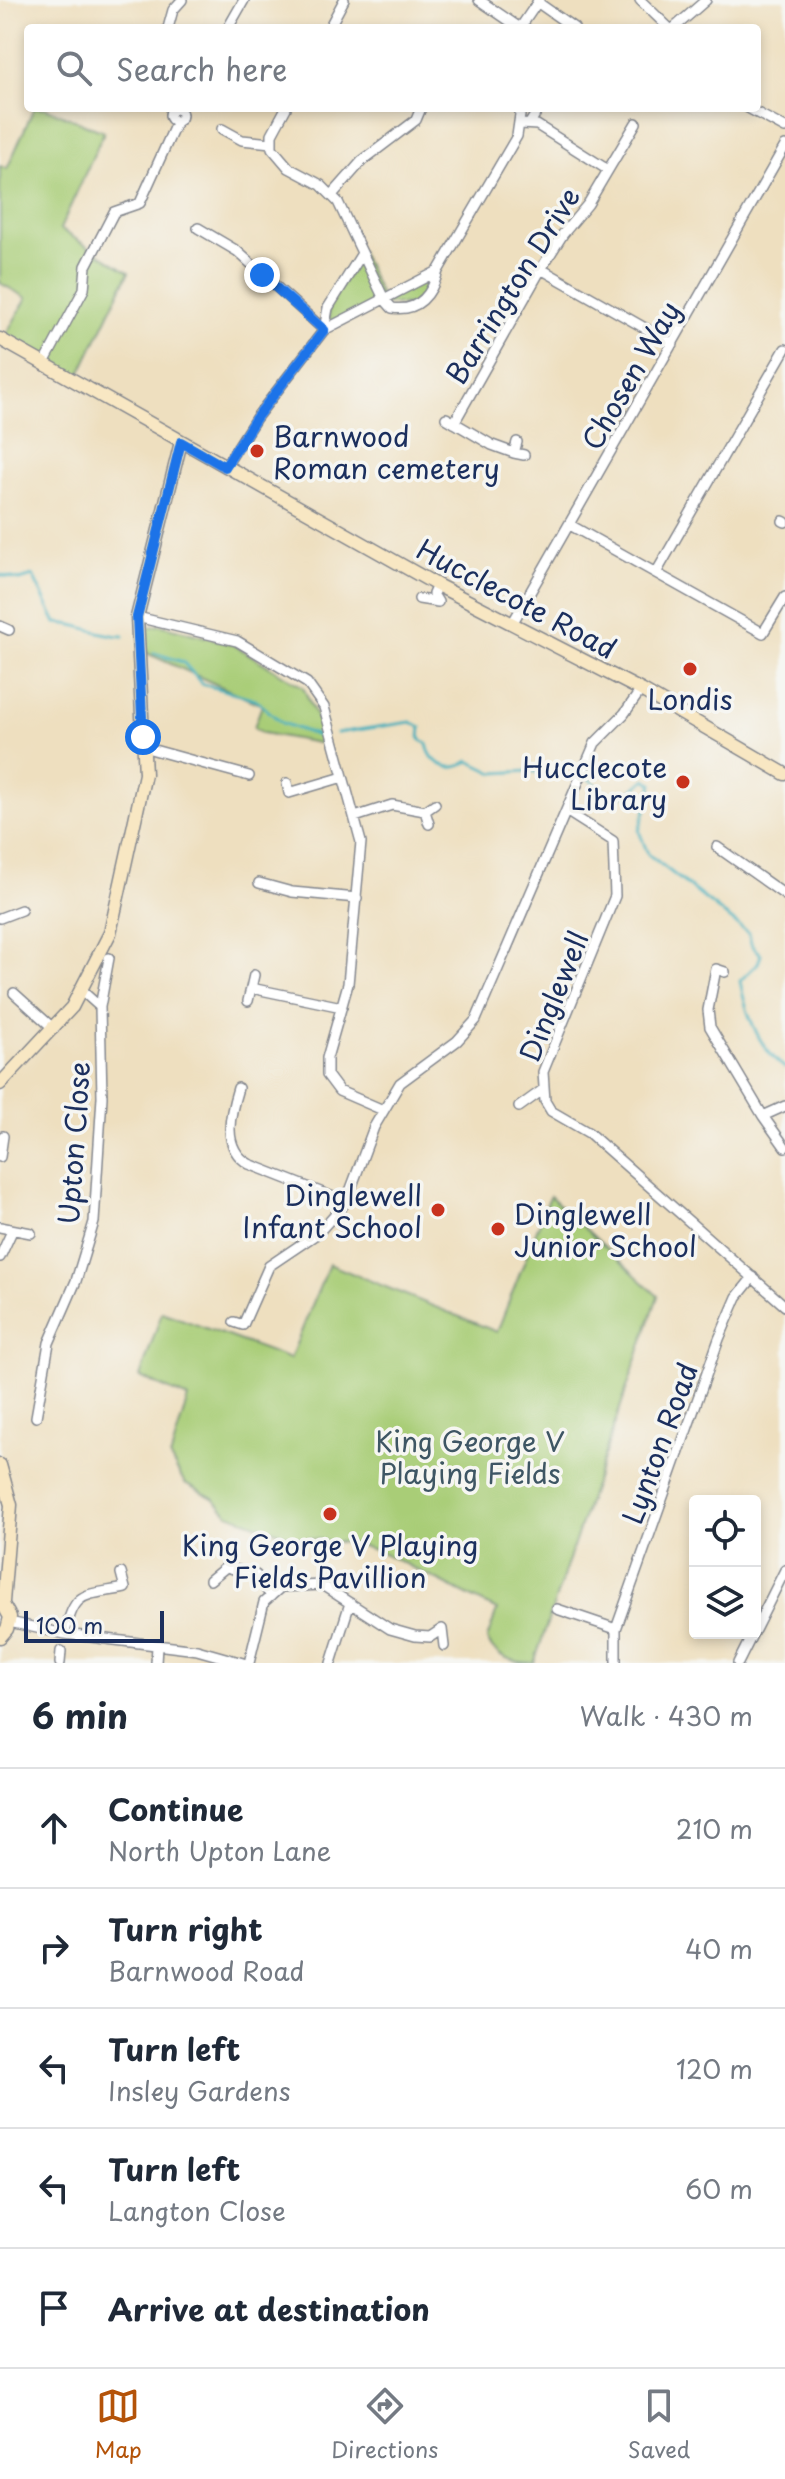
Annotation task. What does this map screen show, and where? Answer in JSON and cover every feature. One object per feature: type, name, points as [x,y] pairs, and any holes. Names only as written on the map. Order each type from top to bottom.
[{"type":"street","points":[[169,24],[173,10],[182,0]]},
{"type":"street","points":[[230,24],[244,0]]},
{"type":"street","points":[[331,24],[344,0]]},
{"type":"street","points":[[479,0],[514,24]]},
{"type":"street","points":[[640,0],[667,24]]},
{"type":"street","points":[[677,24],[706,0]]},
{"type":"street","points":[[523,24],[538,1],[569,24]]},
{"type":"street","points":[[44,363],[84,289],[86,266],[114,212],[140,203],[182,115],[178,112]]},
{"type":"street","points":[[271,143],[284,112]]},
{"type":"street","points":[[332,195],[362,161],[416,120],[419,112]]},
{"type":"street","points":[[522,112],[526,123]]},
{"type":"street","points":[[222,129],[242,140],[271,143],[289,168],[332,195],[384,299],[392,308],[403,310],[417,306],[427,296],[438,271],[517,136],[536,112]]},
{"type":"street","points":[[755,112],[785,128]]},
{"type":"street","name":"Barrington Drive","points":[[526,123],[608,170]]},
{"type":"street","name":"Barrington Drive","points":[[517,442],[519,454],[492,445],[450,421],[541,269],[636,123]]},
{"type":"street","name":"Chosen Way","points":[[512,624],[785,146]]},
{"type":"street","points":[[198,228],[237,251],[324,330]]},
{"type":"street","points":[[324,330],[328,308],[361,255]]},
{"type":"street","points":[[541,269],[673,344]]},
{"type":"street","points":[[225,467],[256,418],[324,330],[438,271]]},
{"type":"street","name":"Hucclecote Road","points":[[0,339],[437,585],[641,690],[785,774]]},
{"type":"street","points":[[656,573],[785,349]]},
{"type":"street","points":[[0,1084],[54,1029],[82,991],[105,949],[145,774],[137,617],[181,442]]},
{"type":"street","points":[[570,525],[763,633],[785,597]]},
{"type":"street","points":[[419,599],[438,602],[433,594],[437,585]]},
{"type":"street","points":[[137,617],[237,641],[307,683],[324,707],[361,842],[351,966],[327,1058],[327,1075],[339,1091],[383,1110]]},
{"type":"street","points":[[234,1322],[243,1325],[269,1266],[318,1233],[346,1202],[383,1110],[409,1075],[457,1041],[476,1020],[595,743],[624,714],[641,690]]},
{"type":"street","points":[[143,747],[249,776]]},
{"type":"street","points":[[289,793],[343,777]]},
{"type":"street","points":[[355,817],[392,805],[404,804],[425,811]]},
{"type":"street","points":[[425,811],[435,804]]},
{"type":"street","points":[[425,811],[429,824]]},
{"type":"street","name":"Dinglewell","points":[[566,811],[613,841],[615,896],[543,1072],[544,1089],[551,1111],[589,1133],[785,1306]]},
{"type":"street","points":[[724,849],[785,895]]},
{"type":"street","points":[[259,883],[292,892],[357,898]]},
{"type":"street","points":[[0,918],[21,910]]},
{"type":"street","name":"Upton Close","points":[[36,1417],[49,1343],[81,1266],[96,1208],[102,1097],[100,1007],[109,958]]},
{"type":"street","points":[[725,972],[716,969],[708,1010],[710,1027],[785,1147]]},
{"type":"street","points":[[248,1001],[254,975]]},
{"type":"street","points":[[251,988],[342,1007]]},
{"type":"street","points":[[82,991],[100,1007]]},
{"type":"street","points":[[14,993],[54,1029]]},
{"type":"street","points":[[239,1089],[230,1132],[236,1153],[249,1164],[346,1202]]},
{"type":"street","points":[[519,1107],[544,1089]]},
{"type":"street","points":[[763,1116],[785,1106]]},
{"type":"street","points":[[0,1157],[3,1136]]},
{"type":"street","points":[[0,1227],[31,1233]]},
{"type":"street","points":[[0,1257],[12,1231]]},
{"type":"street","name":"Lynton Road","points":[[616,1663],[616,1629],[719,1339],[737,1297],[753,1277]]},
{"type":"street","points":[[0,1465],[11,1505],[1,1600],[9,1622]]},
{"type":"street","points":[[221,1555],[226,1567]]},
{"type":"street","points":[[210,1580],[226,1567]]},
{"type":"street","points":[[226,1567],[256,1575],[271,1596]]},
{"type":"street","points":[[761,1617],[785,1570]]},
{"type":"street","points":[[65,1634],[71,1607],[81,1597],[125,1588],[121,1573]]},
{"type":"street","points":[[249,1663],[264,1602],[281,1587],[322,1585],[390,1629],[430,1637],[442,1629],[444,1646]]},
{"type":"street","points":[[333,1662],[350,1603]]},
{"type":"street","points":[[557,1609],[616,1629]]},
{"type":"street","points":[[9,1622],[65,1634],[197,1650],[243,1663]]},
{"type":"street","points":[[0,1637],[9,1622]]},
{"type":"street","points":[[738,1663],[750,1639]]},
{"type":"street","points":[[156,1663],[157,1646]]},
{"type":"street","points":[[60,1663],[61,1651]]},
{"type":"green space","points":[[32,112],[55,112],[104,132],[60,229],[129,272],[79,376],[5,336],[27,298],[0,283],[0,166],[7,169]]},
{"type":"green space","points":[[361,252],[383,301],[438,271],[417,306],[379,303],[330,324],[328,308]]},
{"type":"green space","points":[[160,625],[232,644],[303,687],[320,725],[323,744],[263,733],[254,727],[262,705],[140,650],[140,629]]},
{"type":"green space","name":"King George V Playing Fields","points":[[550,1196],[658,1296],[534,1663],[506,1658],[490,1645],[487,1639],[497,1610],[381,1552],[355,1544],[290,1536],[228,1514],[213,1498],[185,1483],[170,1458],[188,1398],[140,1377],[162,1312],[290,1359],[329,1264],[497,1332]]},
{"type":"waterway","points":[[0,575],[20,580],[33,576],[56,623],[124,636]]},
{"type":"waterway","points":[[154,653],[183,662],[202,684],[255,699],[282,723],[318,736]]},
{"type":"waterway","points":[[337,733],[411,722],[421,727],[420,739],[427,744],[437,762],[443,765],[455,767],[469,761],[494,773],[530,771],[569,777]]},
{"type":"waterway","points":[[588,778],[603,790],[604,799],[609,801],[631,792],[646,779],[653,784],[639,831],[648,854],[748,933],[752,946],[761,955],[758,963],[740,981],[746,1005],[760,1040],[785,1068]]},
{"type":"place","name":"Barnwood Roman cemetery","points":[[257,451]]},
{"type":"place","name":"Londis","points":[[690,669]]},
{"type":"place","name":"Hucclecote Library","points":[[683,782]]},
{"type":"place","name":"Dinglewell Infant School","points":[[438,1210]]},
{"type":"place","name":"Dinglewell Junior School","points":[[498,1229]]},
{"type":"place","name":"King George V Playing Fields Pavillion","points":[[330,1514]]},
{"type":"route","points":[[143,737],[137,617],[181,442],[225,467],[256,418],[324,330],[262,275]]}]
